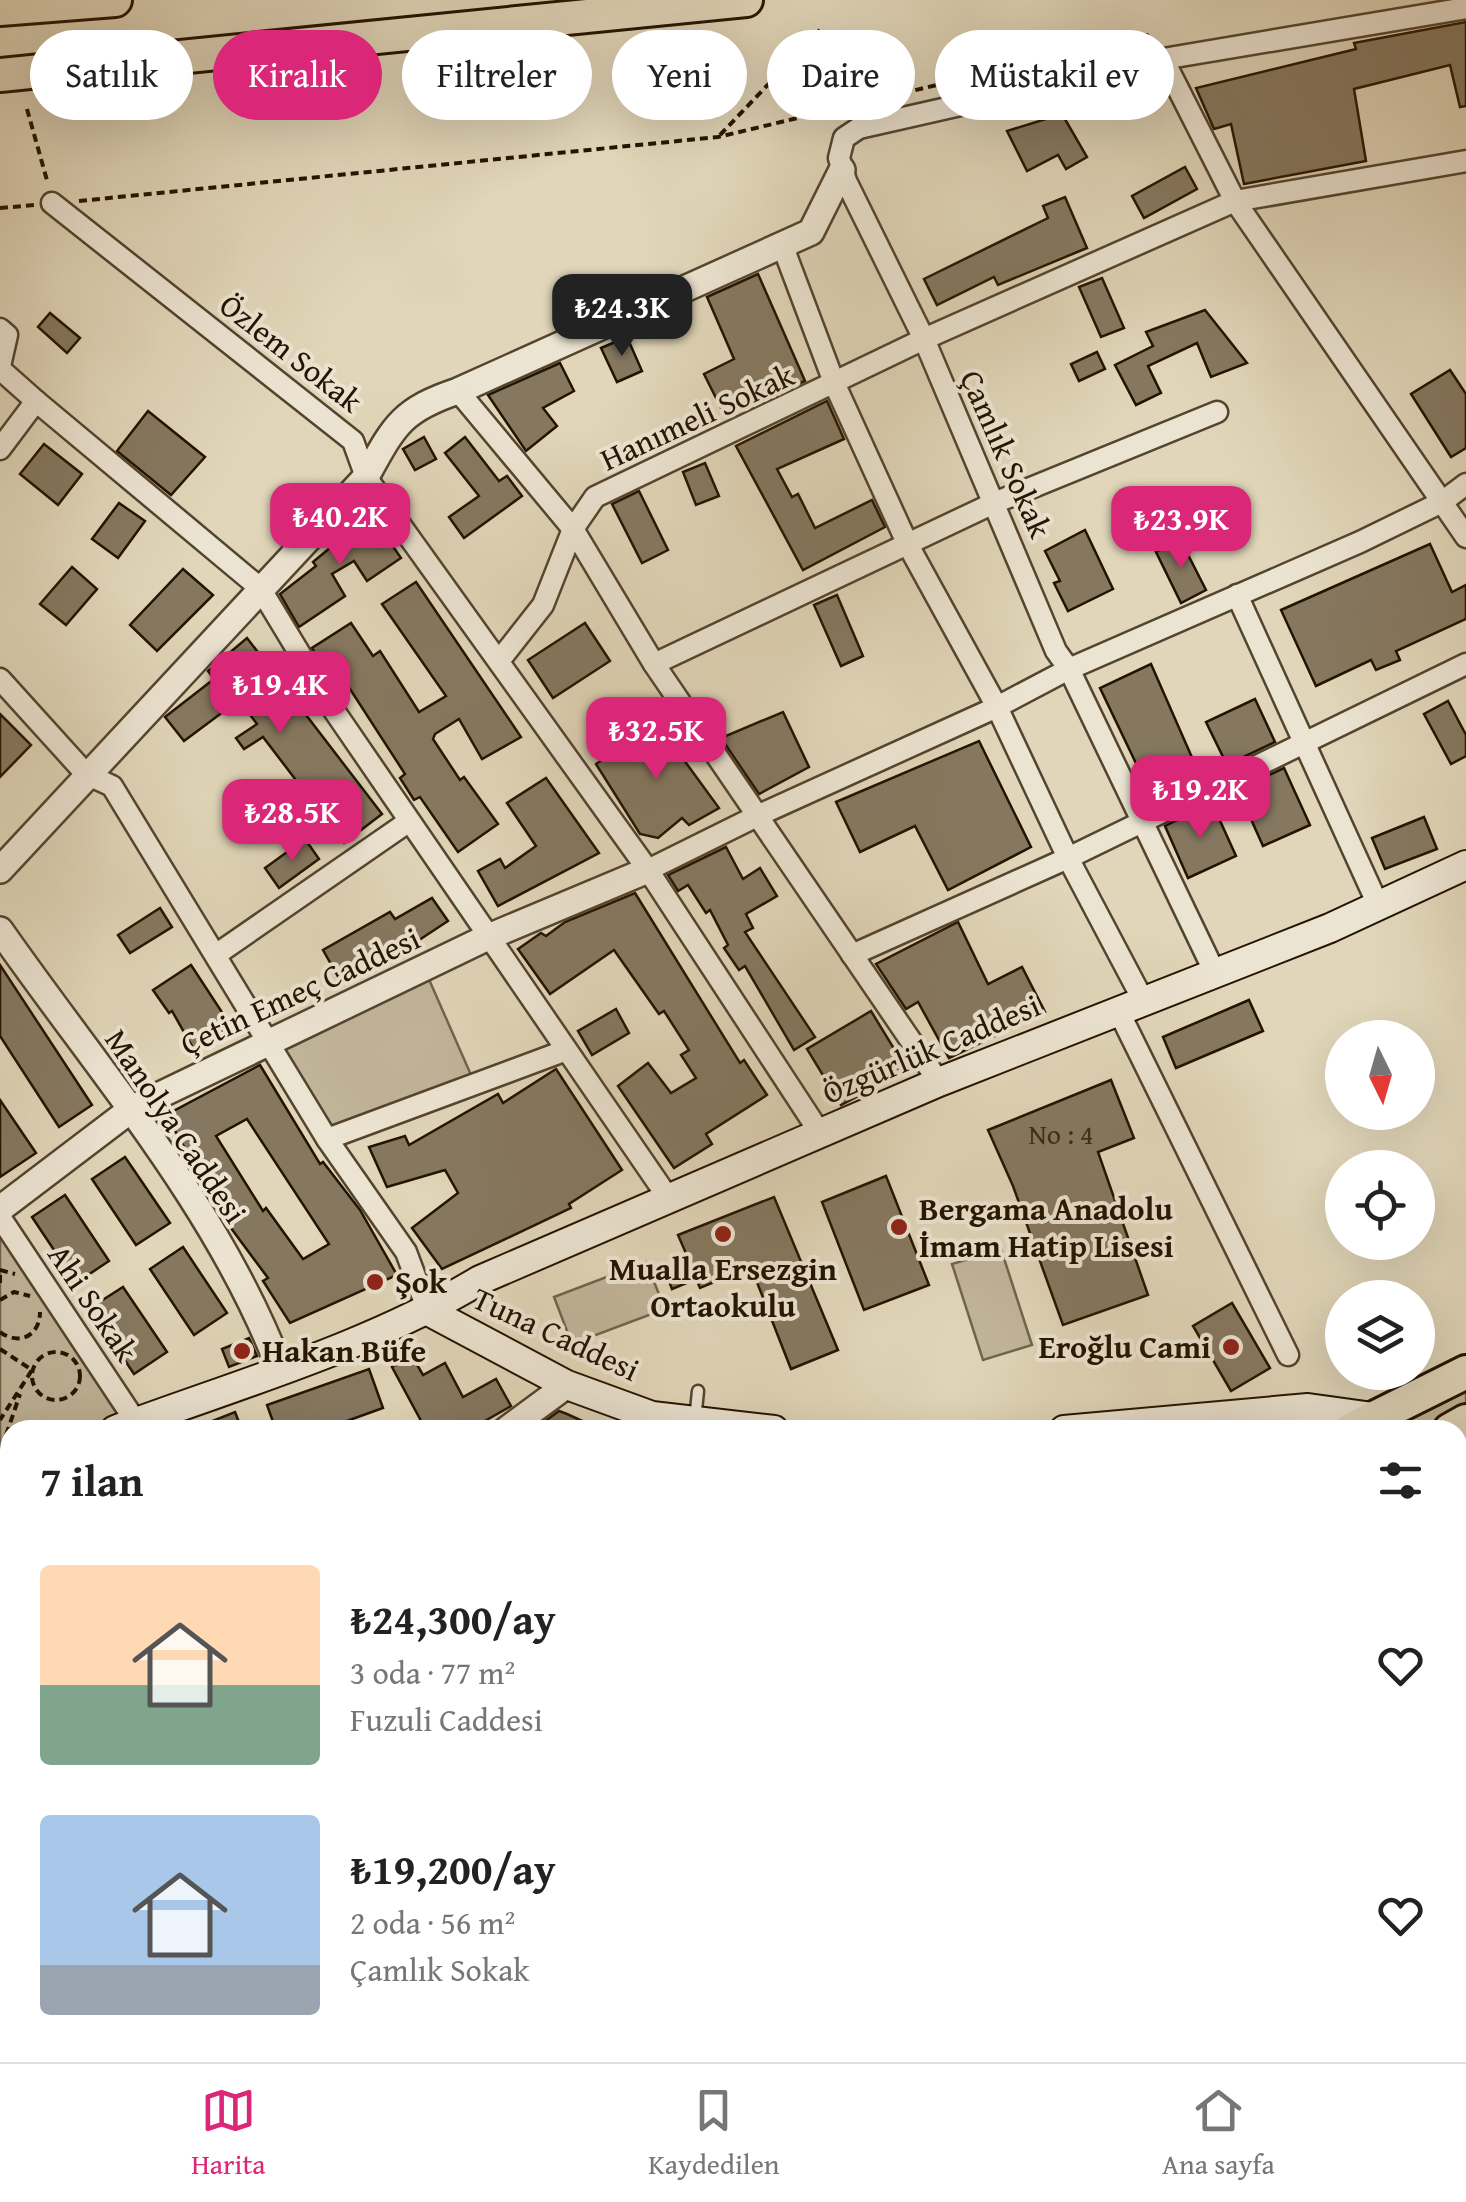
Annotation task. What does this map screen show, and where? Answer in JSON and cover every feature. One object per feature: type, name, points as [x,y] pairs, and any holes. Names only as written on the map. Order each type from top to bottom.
[{"type":"main road","points":[[0,10],[114,0]]},
{"type":"main road","points":[[0,76],[746,0]]},
{"type":"main road","name":"Özgürlük Caddesi","points":[[142,1420],[428,1311],[480,1280],[668,1198],[820,1133],[914,1099],[939,1082],[980,1071],[1130,1005],[1379,907],[1466,865]]},
{"type":"main road","name":"Tuna Caddesi","points":[[428,1311],[640,1420]]},
{"type":"main road","points":[[1378,1420],[1466,1372]]},
{"type":"main road","points":[[1206,1420],[1308,1408],[1351,1420]]},
{"type":"street","points":[[1174,57],[1466,8]]},
{"type":"street","points":[[1174,82],[1235,200],[1466,537]]},
{"type":"street","points":[[0,870],[366,477],[389,434],[418,404],[458,391],[811,232],[842,170],[839,158],[844,138],[859,128],[935,111]]},
{"type":"street","name":"Hanımeli Sokak","points":[[498,661],[543,604],[574,529],[596,497],[924,339],[1235,200],[1466,161]]},
{"type":"street","name":"Çamlık Sokak","points":[[842,170],[924,339],[1056,651],[1069,669],[1214,972]]},
{"type":"street","name":"Özlem Sokak","points":[[52,203],[353,441],[366,477],[648,870],[820,1133]]},
{"type":"street","points":[[787,244],[786,255],[835,385],[908,545],[997,708],[1068,858],[1234,1264],[1288,1355]]},
{"type":"street","points":[[0,329],[7,335],[0,368],[260,588],[408,822],[668,1198]]},
{"type":"street","points":[[458,391],[574,529],[654,664],[939,1082]]},
{"type":"street","points":[[0,449],[36,401]]},
{"type":"street","points":[[654,664],[994,503],[1218,412]]},
{"type":"street","points":[[648,870],[759,814],[997,708],[1069,669],[1442,502],[1466,484]]},
{"type":"street","points":[[1237,595],[1379,907]]},
{"type":"street","points":[[852,955],[1068,858],[1466,664]]},
{"type":"street","points":[[0,679],[86,774],[112,786],[327,1138],[406,1252],[428,1311]]},
{"type":"street","points":[[216,954],[408,822]]},
{"type":"street","name":"Çetin Emeç Caddesi","points":[[0,1209],[132,1108],[486,938],[648,870]]},
{"type":"street","name":"Manolya Caddesi","points":[[0,930],[132,1108],[253,1304],[280,1370]]},
{"type":"street","points":[[327,1138],[564,1051]]},
{"type":"street","name":"Ahi Sokak","points":[[0,1217],[122,1420]]},
{"type":"street","points":[[520,1420],[567,1385]]},
{"type":"lane","points":[[695,1420],[698,1391]]},
{"type":"path","points":[[0,208],[718,137],[935,85]]},
{"type":"path","points":[[718,137],[767,86]]},
{"type":"path","points":[[28,109],[52,203]]},
{"type":"path","points":[[0,1275],[0,1285]]},
{"type":"path","points":[[0,1299],[22,1292],[35,1300]]},
{"type":"path","points":[[0,1420],[32,1370],[42,1357],[57,1352],[72,1358],[80,1380],[66,1398],[51,1400],[34,1386],[32,1370],[0,1348],[10,1338],[32,1334],[40,1321],[39,1306]]},
{"type":"path","points":[[0,1332],[10,1338]]},
{"type":"path","points":[[11,1420],[23,1385]]},
{"type":"shaded area","points":[[424,968],[475,1084],[327,1139],[270,1039]]},
{"type":"shaded area","points":[[0,1217],[135,1420],[0,1420]]},
{"type":"shaded area","points":[[1001,1249],[1032,1345],[983,1360],[952,1264]]},
{"type":"shaded area","points":[[646,1262],[665,1309],[572,1344],[554,1297]]},
{"type":"shaded area","points":[[1466,1390],[1466,1411],[1450,1420],[1406,1420]]},
{"type":"building","points":[[1466,22],[1466,106],[1460,107],[1450,65],[1354,89],[1366,161],[1244,184],[1231,124],[1214,129],[1196,88],[1356,49],[1354,43]]},
{"type":"building","points":[[1043,120],[1065,120],[1087,157],[1066,169],[1058,155],[1027,171],[1007,131]]},
{"type":"building","points":[[1185,167],[1197,189],[1144,218],[1132,196]]},
{"type":"building","points":[[1065,197],[1087,248],[998,285],[994,277],[937,305],[924,279],[1048,218],[1043,206]]},
{"type":"building","points":[[758,274],[805,381],[769,398],[763,386],[721,408],[704,374],[734,359],[707,297]]},
{"type":"building","points":[[1102,278],[1124,328],[1101,337],[1079,287]]},
{"type":"building","points":[[1205,310],[1247,363],[1211,377],[1197,343],[1148,366],[1161,393],[1136,405],[1115,365],[1153,346],[1146,332]]},
{"type":"building","points":[[50,313],[80,338],[67,353],[38,327]]},
{"type":"building","points":[[627,337],[642,371],[617,382],[601,348]]},
{"type":"building","points":[[1097,352],[1105,369],[1079,381],[1071,364]]},
{"type":"building","points":[[560,363],[574,391],[543,408],[557,426],[526,451],[488,395]]},
{"type":"building","points":[[1450,370],[1466,394],[1466,448],[1451,457],[1411,394]]},
{"type":"building","points":[[827,401],[844,439],[777,469],[792,497],[798,494],[815,528],[872,500],[885,527],[803,570],[736,446]]},
{"type":"building","points":[[148,411],[205,457],[171,495],[117,451]]},
{"type":"building","points":[[424,437],[436,459],[415,470],[403,449]]},
{"type":"building","points":[[465,437],[499,481],[507,476],[522,496],[464,538],[449,517],[479,496],[445,453]]},
{"type":"building","points":[[44,444],[82,474],[58,505],[20,474]]},
{"type":"building","points":[[705,463],[719,496],[696,505],[683,472]]},
{"type":"building","points":[[639,491],[668,550],[642,563],[612,504]]},
{"type":"building","points":[[119,503],[145,521],[118,558],[92,539]]},
{"type":"building","points":[[366,508],[401,558],[367,581],[354,561],[332,574],[345,596],[299,627],[280,594],[316,566],[313,562],[348,533],[343,526]]},
{"type":"building","points":[[1085,530],[1113,589],[1068,611],[1054,583],[1060,581],[1045,551]]},
{"type":"building","points":[[1180,539],[1206,590],[1181,603],[1156,552]]},
{"type":"building","points":[[1430,544],[1452,592],[1466,585],[1466,619],[1396,651],[1400,660],[1376,670],[1371,660],[1316,686],[1281,610]]},
{"type":"building","points":[[72,567],[97,589],[66,625],[40,604]]},
{"type":"building","points":[[183,569],[213,595],[157,651],[130,625]]},
{"type":"building","points":[[416,582],[521,737],[482,759],[459,719],[435,734],[433,739],[460,780],[464,777],[498,824],[458,852],[420,797],[414,800],[400,778],[405,774],[339,672],[330,678],[312,648],[351,623],[373,656],[380,651],[419,712],[446,696],[382,604]]},
{"type":"building","points":[[837,595],[863,656],[841,666],[814,605]]},
{"type":"building","points":[[585,623],[610,661],[553,698],[528,660]]},
{"type":"building","points":[[247,638],[382,814],[344,843],[263,737],[244,749],[236,738],[257,724],[239,700],[184,741],[165,717],[214,679],[208,671]]},
{"type":"building","points":[[1151,664],[1201,778],[1154,801],[1100,688]]},
{"type":"building","points":[[1255,699],[1275,742],[1227,765],[1206,722]]},
{"type":"building","points":[[1448,701],[1466,735],[1466,756],[1451,764],[1424,714]]},
{"type":"building","points":[[783,712],[809,767],[759,794],[721,738]]},
{"type":"building","points":[[0,714],[31,745],[0,777]]},
{"type":"building","points":[[663,718],[686,752],[681,756],[719,808],[689,825],[682,818],[658,838],[640,834],[596,764]]},
{"type":"building","points":[[979,741],[1031,847],[948,890],[915,826],[860,852],[836,802]]},
{"type":"building","points":[[1284,768],[1310,825],[1263,846],[1238,790]]},
{"type":"building","points":[[546,778],[599,853],[498,906],[478,871],[500,859],[505,868],[536,846],[507,803]]},
{"type":"building","points":[[1212,803],[1236,856],[1188,878],[1165,826]]},
{"type":"building","points":[[1424,817],[1437,849],[1385,869],[1372,838]]},
{"type":"building","points":[[305,839],[319,859],[279,888],[265,868]]},
{"type":"building","points":[[726,847],[743,879],[760,868],[777,896],[746,914],[753,928],[745,932],[815,1037],[794,1050],[745,966],[739,970],[724,948],[728,945],[710,910],[706,913],[688,885],[678,891],[668,875]]},
{"type":"building","points":[[635,893],[740,1063],[744,1060],[767,1095],[706,1134],[712,1144],[674,1168],[618,1086],[648,1063],[671,1093],[696,1078],[681,1055],[689,1050],[664,1011],[659,1014],[614,950],[550,994],[518,949],[541,933],[546,936],[565,922]]},
{"type":"building","points":[[432,898],[448,921],[410,946],[407,941],[340,980],[323,950],[390,912],[395,919]]},
{"type":"building","points":[[160,908],[172,927],[130,953],[118,935]]},
{"type":"building","points":[[958,922],[988,984],[1022,967],[1045,1012],[949,1058],[918,1002],[906,1009],[876,964]]},
{"type":"building","points":[[0,965],[92,1105],[59,1127],[0,1036]]},
{"type":"building","points":[[191,965],[231,1026],[193,1048],[172,1011],[169,1013],[153,990]]},
{"type":"building","points":[[1249,1000],[1263,1031],[1176,1068],[1163,1037]]},
{"type":"building","points":[[616,1009],[629,1033],[592,1055],[578,1031]]},
{"type":"building","points":[[871,1011],[907,1070],[841,1105],[807,1049]]},
{"type":"building","points":[[260,1065],[320,1164],[323,1162],[360,1210],[397,1275],[290,1323],[263,1281],[268,1278],[228,1224],[166,1115]],"holes":[[[247,1119],[329,1244],[303,1259],[266,1208],[263,1211],[216,1136]]]},
{"type":"building","points":[[556,1069],[622,1170],[569,1204],[571,1208],[442,1269],[412,1228],[458,1193],[445,1170],[387,1187],[369,1147],[405,1136],[409,1145],[498,1094],[503,1103]]},
{"type":"building","points":[[1111,1080],[1134,1138],[1098,1152],[1148,1295],[1063,1325],[1013,1186],[988,1130]]},
{"type":"building","points":[[0,1100],[36,1153],[0,1177]]},
{"type":"building","points":[[125,1157],[170,1223],[136,1245],[92,1179]]},
{"type":"building","points":[[886,1176],[929,1285],[864,1310],[822,1202]]},
{"type":"building","points":[[65,1195],[109,1261],[76,1283],[32,1217]]},
{"type":"building","points":[[774,1197],[838,1350],[791,1369],[751,1267],[700,1288],[696,1279],[672,1289],[664,1268],[688,1258],[678,1235]]},
{"type":"building","points":[[183,1247],[227,1313],[194,1335],[150,1269]]},
{"type":"building","points":[[123,1287],[167,1352],[134,1374],[90,1308]]},
{"type":"building","name":"Eroğlu Cami","points":[[1232,1303],[1270,1368],[1231,1391],[1193,1326]]},
{"type":"building","name":"Hakan Büfe","points":[[249,1338],[257,1356],[229,1367],[222,1349]]},
{"type":"building","points":[[412,1356],[423,1375],[445,1363],[463,1397],[496,1379],[511,1406],[486,1420],[421,1420],[392,1367]]},
{"type":"building","points":[[369,1369],[383,1408],[350,1420],[272,1420],[267,1405]]},
{"type":"building","points":[[559,1411],[580,1420],[547,1420]]},
{"type":"building","points":[[235,1412],[238,1420],[215,1420]]},
{"type":"place","name":"Bergama Anadolu İmam Hatip Lisesi","points":[[899,1227]]},
{"type":"place","name":"Mualla Ersezgin Ortaokulu","points":[[723,1234]]},
{"type":"place","name":"Şok","points":[[375,1282]]},
{"type":"place","name":"Eroğlu Cami","points":[[1231,1347]]},
{"type":"place","name":"Hakan Büfe","points":[[242,1351]]}]
